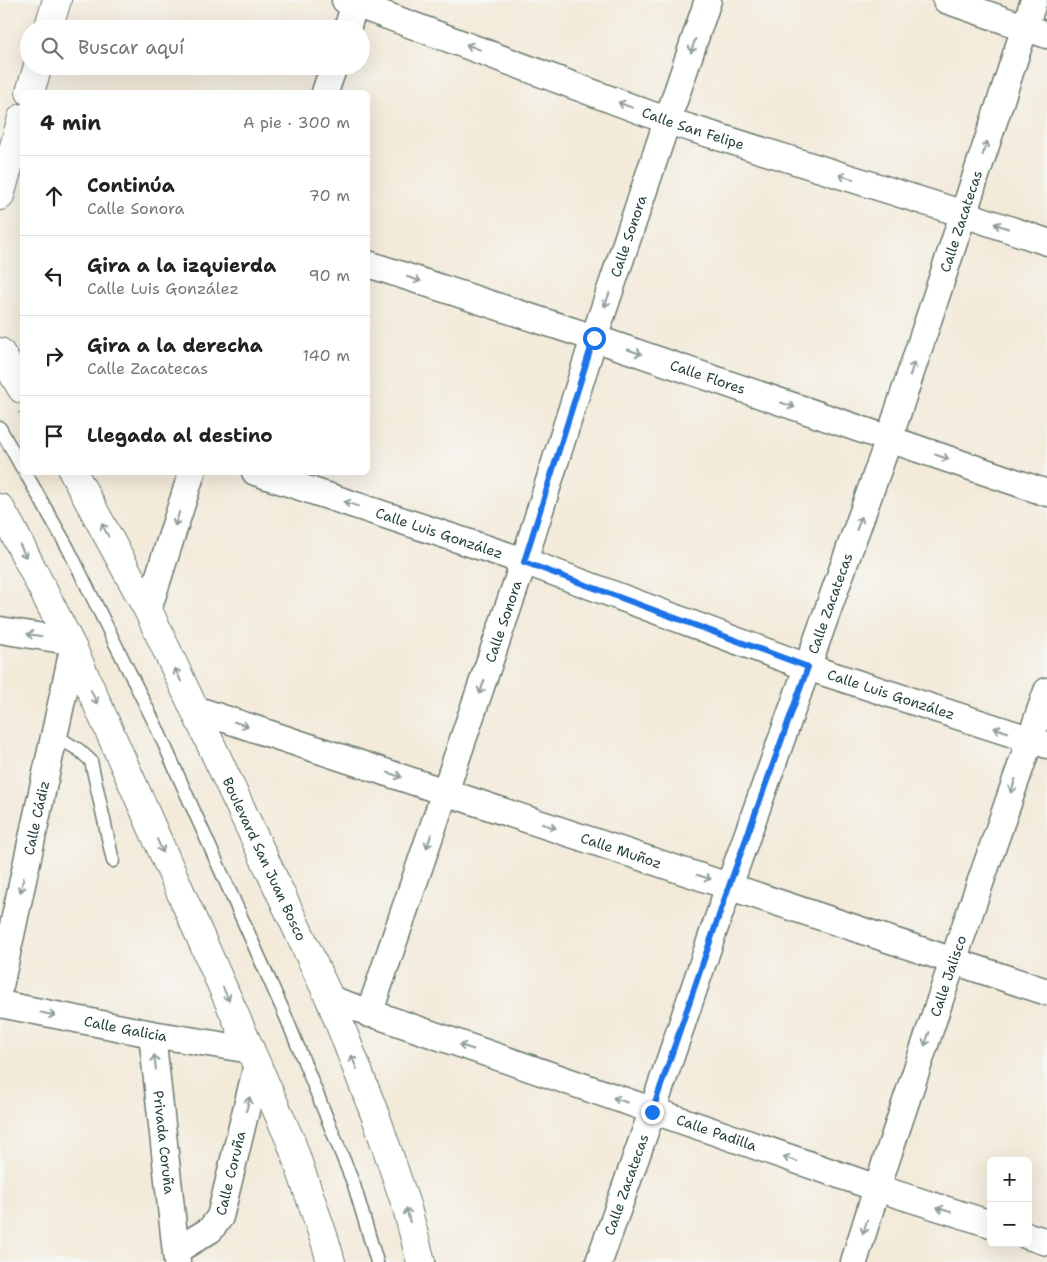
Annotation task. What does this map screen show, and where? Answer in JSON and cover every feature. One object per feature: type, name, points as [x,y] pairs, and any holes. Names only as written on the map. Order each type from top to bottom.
[{"type":"street","points":[[51,20],[57,0]]},
{"type":"street","name":"Calle Sonora","points":[[369,1014],[524,562],[594,338],[708,0]]},
{"type":"street","points":[[946,0],[1036,32]]},
{"type":"street","name":"Calle Zacatecas","points":[[599,1262],[729,886],[889,439],[964,214],[1036,32],[1034,0]]},
{"type":"street","points":[[349,20],[352,1]]},
{"type":"street","name":"Calle San Felipe","points":[[352,1],[668,121],[1047,242]]},
{"type":"street","points":[[31,90],[35,75]]},
{"type":"street","points":[[326,90],[331,75]]},
{"type":"street","points":[[0,196],[20,125]]},
{"type":"street","name":"Calle Flores","points":[[370,265],[594,338],[1047,493]]},
{"type":"street","points":[[0,352],[20,386]]},
{"type":"street","name":"Boulevard San Juan Bosco","points":[[75,475],[148,610],[330,1000],[377,1120],[407,1208],[420,1262]]},
{"type":"street","points":[[148,610],[191,475]]},
{"type":"street","name":"Calle Luis González","points":[[263,475],[524,562],[808,667],[1038,742]]},
{"type":"street","points":[[0,508],[71,645],[254,1057],[291,1142],[331,1262]]},
{"type":"street","points":[[0,630],[71,645]]},
{"type":"street","name":"Calle Cádiz","points":[[0,986],[54,735],[71,645]]},
{"type":"street","name":"Calle Jalisco","points":[[854,1262],[953,961],[1038,742],[1047,691]]},
{"type":"street","name":"Calle Muñoz","points":[[194,709],[1047,992]]},
{"type":"street","name":"Calle Padilla","points":[[330,1000],[652,1112],[877,1188],[987,1223]]},
{"type":"street","name":"Calle Galicia","points":[[0,1004],[152,1034],[254,1057]]},
{"type":"street","name":"Privada Coruña","points":[[152,1034],[177,1256]]},
{"type":"street","name":"Calle Coruña","points":[[177,1256],[210,1230],[220,1217],[254,1057]]},
{"type":"street","points":[[1032,1237],[1047,1242]]},
{"type":"lane","points":[[0,428],[20,464]]},
{"type":"lane","points":[[27,475],[68,548],[156,726],[286,1017],[354,1185],[377,1262]]},
{"type":"lane","points":[[54,735],[79,750],[91,761],[113,861]]},
{"type":"route","points":[[594,338],[524,562],[808,667],[729,886],[652,1112]]}]
